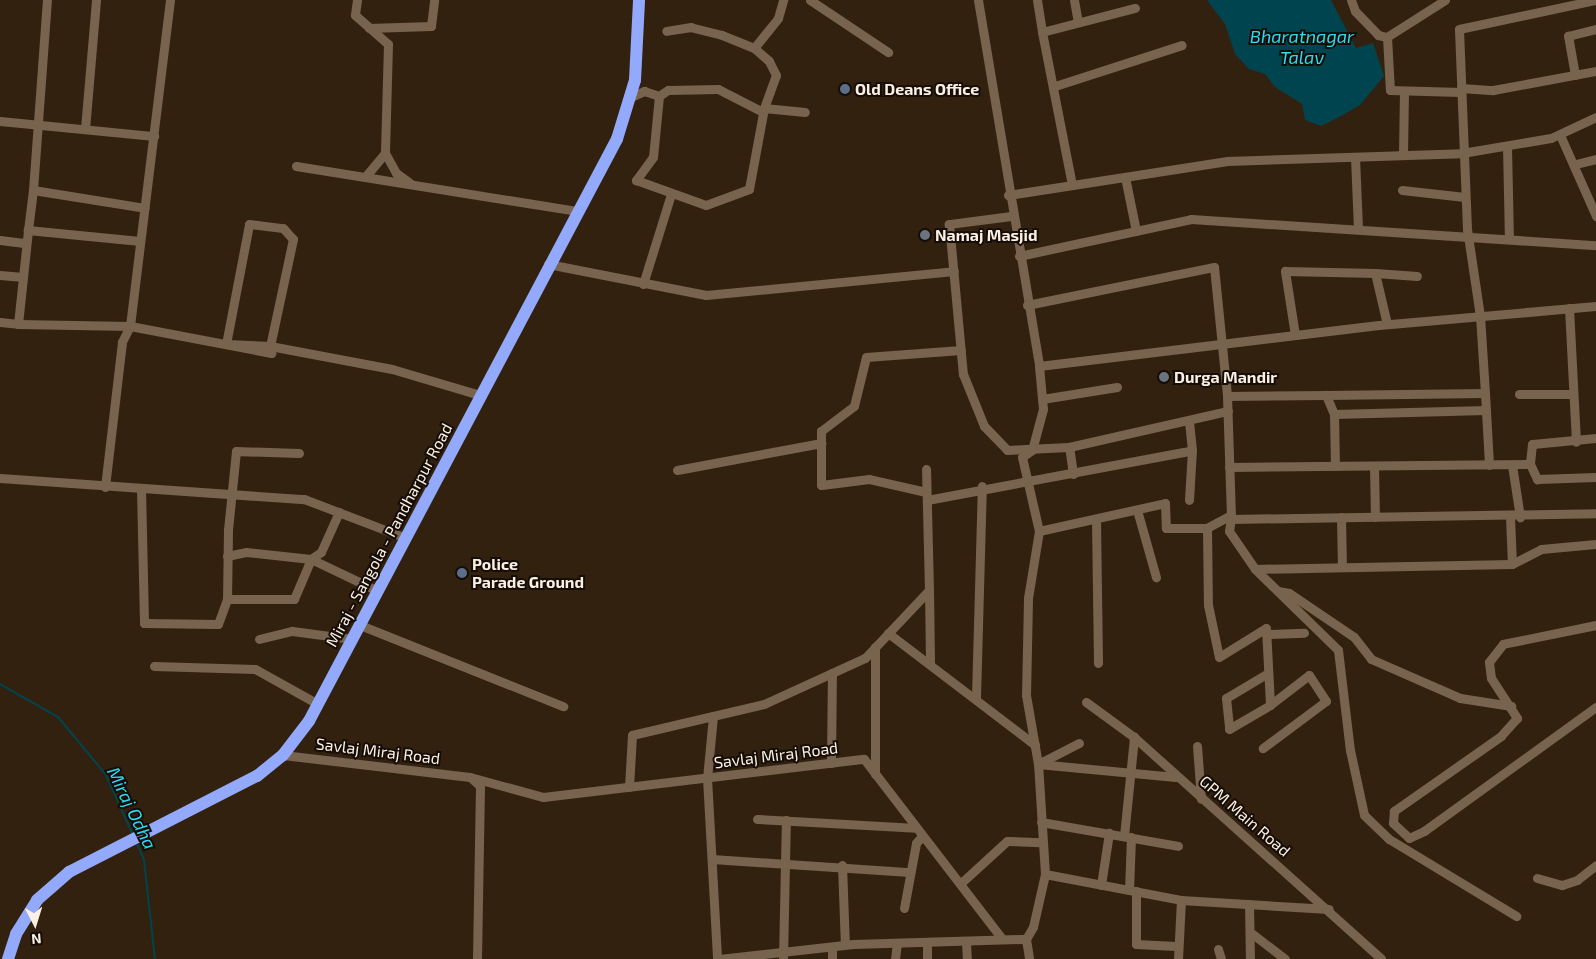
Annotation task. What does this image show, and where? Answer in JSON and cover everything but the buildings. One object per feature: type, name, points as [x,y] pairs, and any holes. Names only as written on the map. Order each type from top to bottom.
[{"type":"highway","name":"Miraj - Sangola - Pandharpur Road","points":[[8,959],[16,934],[37,900],[103,852],[155,828],[256,776],[283,755],[318,704],[576,210],[617,139],[634,80],[638,0]]},
{"type":"street","points":[[18,324],[33,190],[47,0]]},
{"type":"street","points":[[85,129],[96,0]]},
{"type":"street","points":[[105,487],[122,342],[130,326],[170,0]]},
{"type":"street","points":[[357,0],[355,15],[388,44],[385,154],[396,173],[412,184]]},
{"type":"street","points":[[369,28],[431,26],[434,0]]},
{"type":"street","points":[[754,48],[778,18],[784,0]]},
{"type":"street","points":[[810,0],[888,52]]},
{"type":"street","points":[[978,0],[1011,216],[1039,366],[1042,399],[1032,450],[1022,456],[1039,531],[1028,598],[1026,686],[1038,764],[1041,822],[1040,842],[1045,874],[1033,927],[1026,940],[1029,959]]},
{"type":"street","points":[[1037,0],[1042,32],[1055,86],[1072,185]]},
{"type":"street","points":[[1074,0],[1078,22]]},
{"type":"street","points":[[1351,0],[1355,11],[1378,35],[1388,37],[1445,0]]},
{"type":"street","points":[[1488,465],[1480,316],[1468,234],[1462,153],[1459,29],[1596,0]]},
{"type":"street","points":[[1042,32],[1135,8]]},
{"type":"street","points":[[659,96],[653,157],[636,180],[706,205],[749,189],[763,110],[776,75],[769,61],[754,48],[691,27],[666,31]]},
{"type":"street","points":[[1575,75],[1568,36],[1596,29]]},
{"type":"street","points":[[1388,37],[1390,90],[1493,90],[1596,71]]},
{"type":"street","points":[[1055,86],[1182,45]]},
{"type":"street","points":[[659,96],[668,90],[718,89],[763,110],[805,112]]},
{"type":"street","points":[[629,98],[644,91],[659,96]]},
{"type":"street","points":[[1403,155],[1404,91]]},
{"type":"street","points":[[1008,195],[1227,161],[1462,153],[1560,135],[1596,117]]},
{"type":"street","points":[[0,121],[154,136]]},
{"type":"street","points":[[1560,135],[1576,164],[1596,216]]},
{"type":"street","points":[[1507,146],[1508,238]]},
{"type":"street","points":[[365,177],[385,154]]},
{"type":"street","points":[[1355,157],[1358,228]]},
{"type":"street","points":[[1576,164],[1596,160]]},
{"type":"street","points":[[296,166],[576,210]]},
{"type":"street","points":[[1125,177],[1136,231]]},
{"type":"street","points":[[33,190],[144,208]]},
{"type":"street","points":[[1402,190],[1465,197]]},
{"type":"street","points":[[643,284],[671,194]]},
{"type":"street","points":[[1011,216],[949,224],[963,374],[984,426],[1007,450],[1069,447],[1228,411]]},
{"type":"street","points":[[1019,256],[1191,219],[1468,234],[1596,245]]},
{"type":"street","points":[[0,322],[130,326],[272,353],[270,346],[293,239],[283,228],[248,224],[226,344]]},
{"type":"street","points":[[28,230],[140,241]]},
{"type":"street","points":[[0,240],[26,243]]},
{"type":"street","points":[[548,264],[706,295],[954,271]]},
{"type":"street","points":[[1027,305],[1214,267],[1228,411],[1231,517],[1229,531],[1255,569],[1338,650],[1350,750],[1364,816],[1389,839],[1516,916]]},
{"type":"street","points":[[1295,335],[1285,271],[1417,276]]},
{"type":"street","points":[[1376,273],[1387,324]]},
{"type":"street","points":[[0,275],[23,277]]},
{"type":"street","points":[[1039,366],[1387,324],[1596,306]]},
{"type":"street","points":[[1569,308],[1576,442]]},
{"type":"street","points":[[270,346],[392,369],[480,395]]},
{"type":"street","points":[[961,350],[866,357],[854,406],[821,431],[821,485],[869,479],[926,496],[982,486],[1074,474],[1192,450]]},
{"type":"street","points":[[1042,399],[1117,387]]},
{"type":"street","points":[[1227,396],[1485,393]]},
{"type":"street","points":[[1520,394],[1573,394]]},
{"type":"street","points":[[1326,395],[1334,414],[1335,466]]},
{"type":"street","points":[[1334,414],[1486,410]]},
{"type":"street","points":[[1189,420],[1192,450],[1189,500]]},
{"type":"street","points":[[1596,438],[1576,442],[1532,444],[1530,464],[1537,479],[1596,477]]},
{"type":"street","points":[[676,470],[821,444]]},
{"type":"street","points":[[1069,447],[1074,474]]},
{"type":"street","points":[[141,489],[144,623],[218,624],[227,599],[230,494],[236,451],[299,453]]},
{"type":"street","points":[[1229,467],[1530,464]]},
{"type":"street","points":[[1512,465],[1520,516]]},
{"type":"street","points":[[1374,466],[1375,517]]},
{"type":"street","points":[[926,469],[930,664]]},
{"type":"street","points":[[0,478],[105,487],[304,498],[406,538]]},
{"type":"street","points":[[976,697],[982,486]]},
{"type":"street","points":[[1039,531],[1165,503],[1166,528],[1207,528],[1231,517],[1510,517],[1596,513]]},
{"type":"street","points":[[1137,510],[1156,577]]},
{"type":"street","points":[[227,599],[294,598],[311,560],[321,552],[339,512]]},
{"type":"street","points":[[1510,517],[1512,564]]},
{"type":"street","points":[[1341,518],[1342,567]]},
{"type":"street","points":[[1096,519],[1098,663]]},
{"type":"street","points":[[1207,528],[1208,605],[1219,657],[1266,628],[1270,704]]},
{"type":"street","points":[[1255,569],[1512,564],[1541,549],[1596,544]]},
{"type":"street","points":[[227,556],[246,552],[311,560],[378,591]]},
{"type":"street","points":[[629,787],[632,735],[764,704],[865,658],[929,590]]},
{"type":"street","points":[[1278,591],[1289,593],[1354,636],[1370,659],[1460,698],[1511,706]]},
{"type":"street","points":[[360,625],[563,706]]},
{"type":"street","points":[[1596,625],[1503,644],[1489,662],[1491,678],[1511,706],[1517,718],[1501,736],[1394,811],[1393,823],[1409,838],[1596,707]]},
{"type":"street","points":[[258,639],[292,631],[352,639]]},
{"type":"street","points":[[888,633],[976,697],[1035,745]]},
{"type":"street","points":[[1266,634],[1304,633]]},
{"type":"street","points":[[875,647],[875,774]]},
{"type":"street","points":[[154,666],[255,669],[318,704]]},
{"type":"street","points":[[831,763],[832,673]]},
{"type":"street","points":[[1263,748],[1326,701],[1309,675],[1270,704],[1229,729],[1226,698],[1268,673]]},
{"type":"street","name":"GPM Main Road","points":[[1086,702],[1134,737],[1201,799],[1329,909],[1381,959]]},
{"type":"street","points":[[713,716],[707,778],[718,959],[783,956],[845,945],[966,942],[1002,939],[1026,940]]},
{"type":"street","points":[[1134,737],[1130,770],[1128,837],[1136,944],[1176,946]]},
{"type":"street","points":[[1038,764],[1079,743]]},
{"type":"street","points":[[1197,746],[1201,799]]},
{"type":"street","name":"Savlaj Miraj Road","points":[[283,755],[470,777],[543,797],[864,759],[922,836],[961,883],[1002,939]]},
{"type":"street","points":[[1038,764],[1130,770],[1179,778]]},
{"type":"street","points":[[470,777],[480,786],[477,959]]},
{"type":"street","points":[[757,819],[916,828]]},
{"type":"street","points":[[783,956],[783,861],[786,820]]},
{"type":"street","points":[[1041,822],[1178,846]]},
{"type":"street","points":[[1101,885],[1108,833]]},
{"type":"street","points":[[904,908],[916,843],[922,836]]},
{"type":"street","points":[[961,883],[1007,841],[1040,842]]},
{"type":"street","points":[[712,859],[783,861],[910,872]]},
{"type":"street","points":[[842,865],[845,945]]},
{"type":"street","points":[[1537,878],[1562,885],[1577,880],[1596,865]]},
{"type":"street","points":[[1045,874],[1181,900],[1329,909]]},
{"type":"street","points":[[1178,959],[1176,946],[1181,900]]},
{"type":"street","points":[[1249,904],[1250,959]]},
{"type":"street","points":[[1250,932],[1285,959]]},
{"type":"street","points":[[927,942],[927,959]]},
{"type":"street","points":[[966,942],[967,959]]},
{"type":"street","points":[[895,959],[897,943]]},
{"type":"street","points":[[832,947],[832,959]]},
{"type":"street","points":[[1218,949],[1221,959]]},
{"type":"water","name":"Bharatnagar Talav","points":[[1207,0],[1331,0],[1356,48],[1373,43],[1384,76],[1360,105],[1341,116],[1321,126],[1305,120],[1302,104],[1275,87],[1265,74],[1249,69],[1235,54],[1225,24]]},
{"type":"waterway","name":"Miraj Odha","points":[[0,684],[58,717],[106,775],[133,835]]},
{"type":"waterway","name":"Miraj Odha","points":[[137,844],[144,860],[155,959]]},
{"type":"place","name":"Old Deans Office","points":[[845,89]]},
{"type":"place","name":"Namaj Masjid","points":[[925,235]]},
{"type":"place","name":"Durga Mandir","points":[[1164,377]]},
{"type":"place","name":"Police Parade Ground","points":[[462,573]]}]
